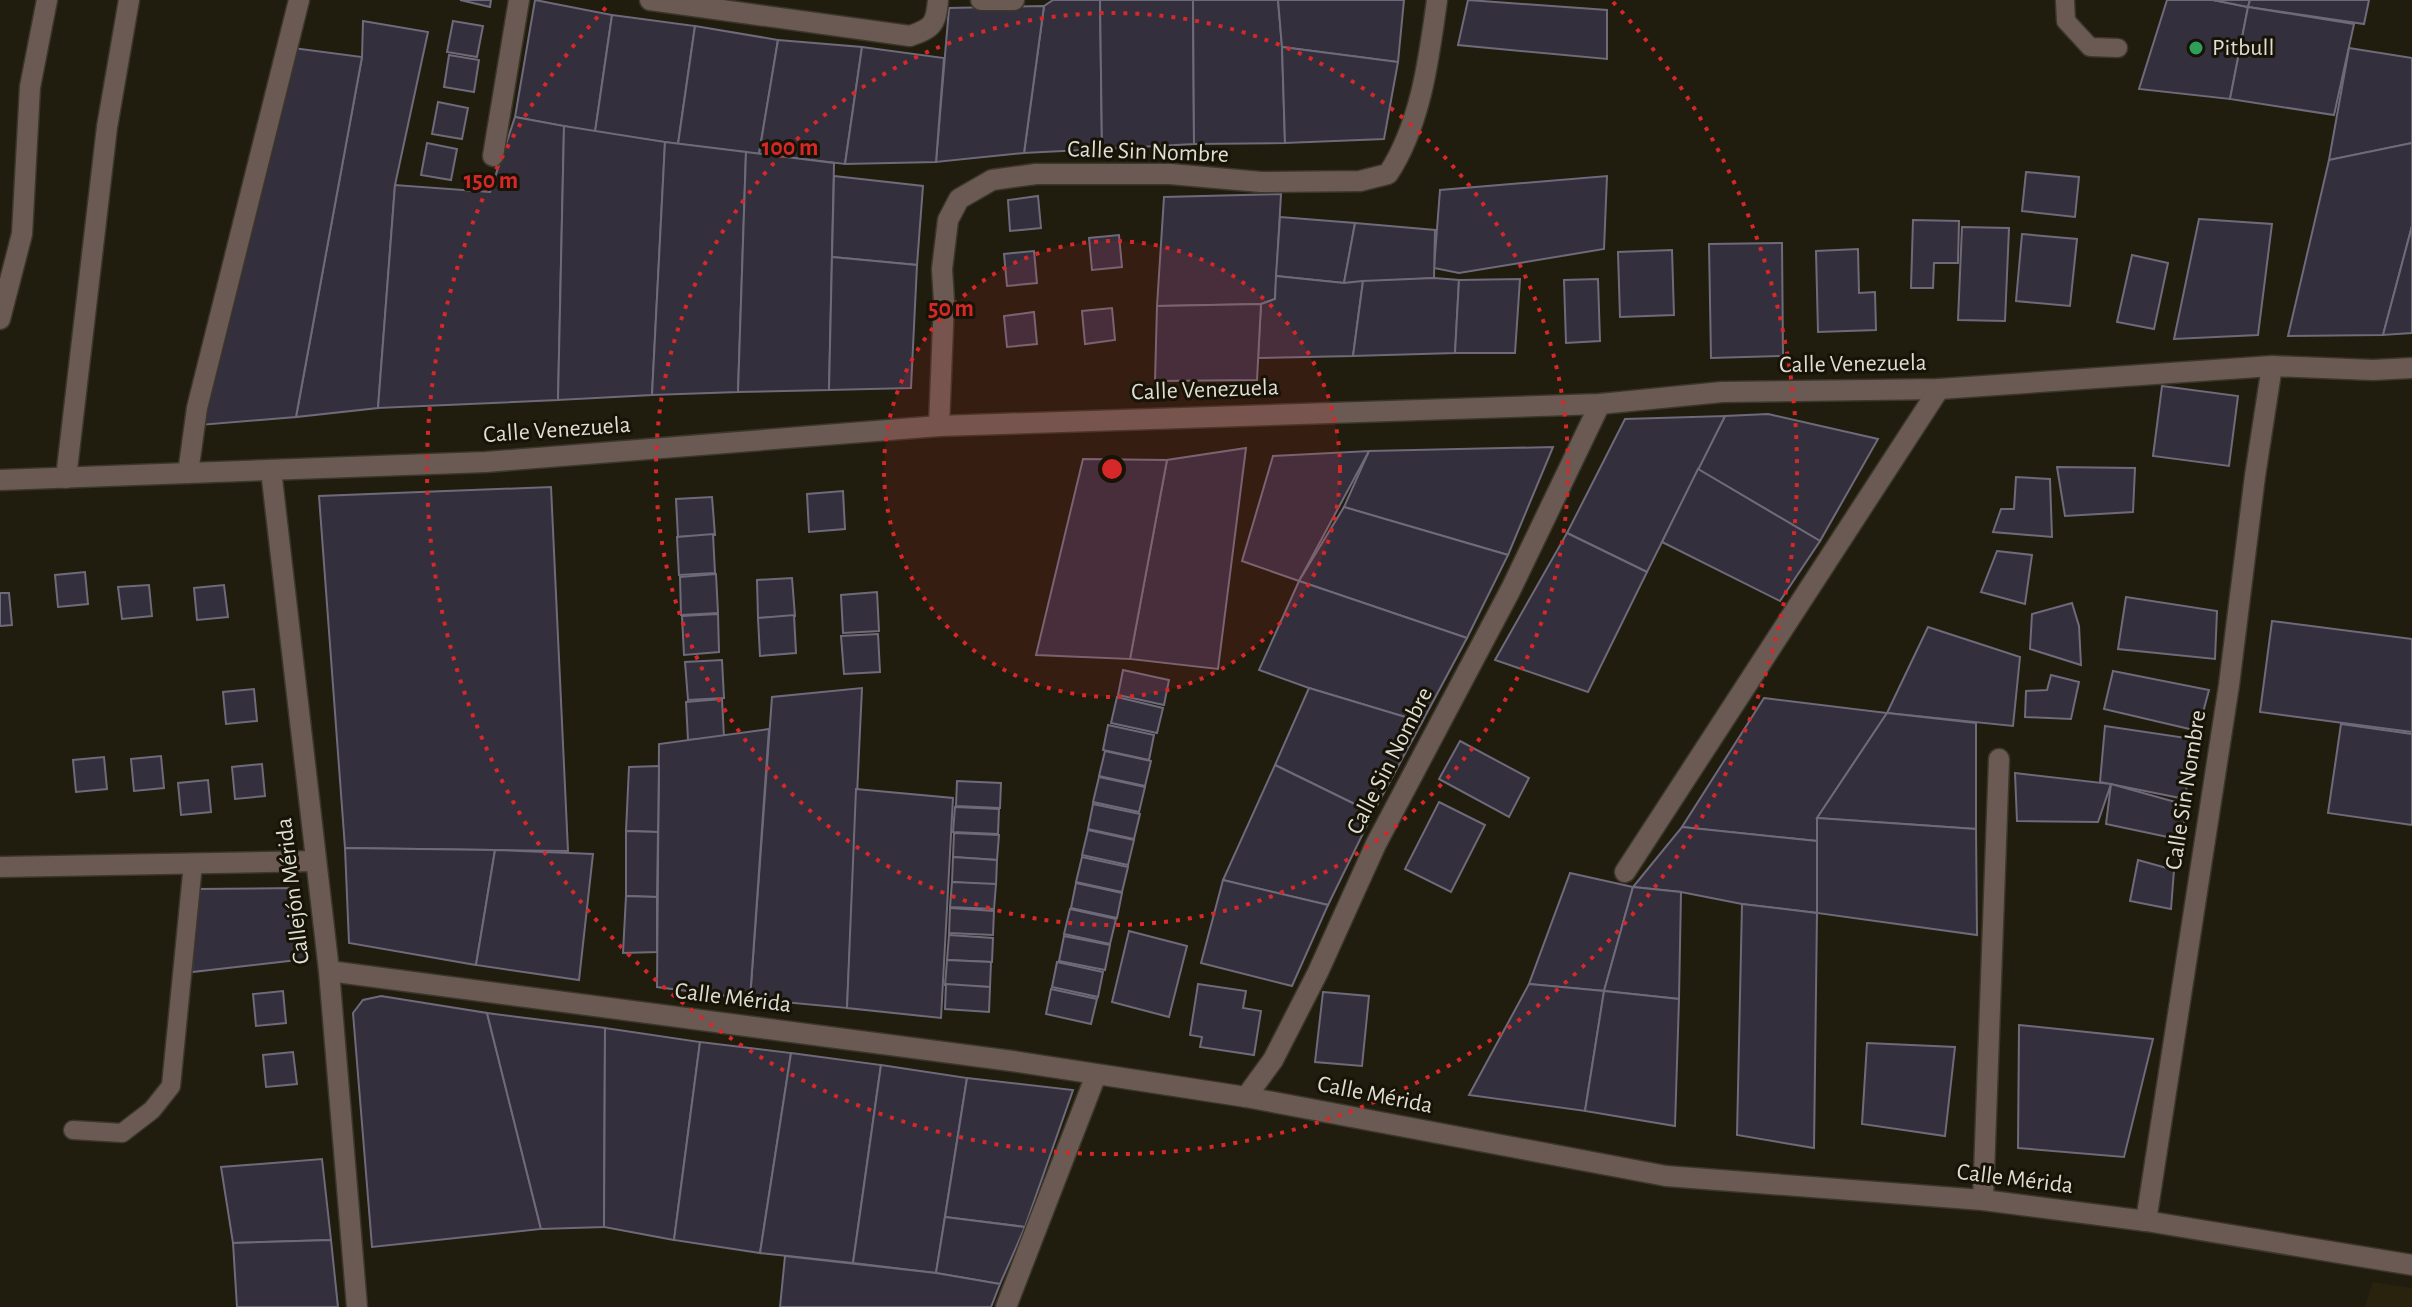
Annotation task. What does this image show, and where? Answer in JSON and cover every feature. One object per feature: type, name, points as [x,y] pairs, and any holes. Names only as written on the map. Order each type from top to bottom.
[{"type":"street","points":[[0,319],[22,234],[30,87],[47,0]]},
{"type":"street","points":[[66,478],[107,127],[129,0]]},
{"type":"street","points":[[188,473],[197,408],[299,0]]},
{"type":"street","points":[[493,156],[519,0]]},
{"type":"street","points":[[650,0],[748,7],[910,36],[928,29],[937,18],[938,0]]},
{"type":"street","points":[[981,0],[1014,0]]},
{"type":"street","name":"Calle Sin Nombre","points":[[939,426],[944,301],[942,269],[948,220],[959,199],[992,180],[1036,174],[1170,174],[1261,182],[1360,181],[1388,174],[1399,157],[1421,91],[1437,0]]},
{"type":"street","name":"Calle Venezuela","points":[[0,480],[486,462],[939,426],[1600,404],[1722,392],[1939,389],[2272,366],[2373,370],[2412,368]]},
{"type":"street","name":"Calle Sin Nombre","points":[[2146,1221],[2229,685],[2272,366]]},
{"type":"street","points":[[1625,872],[1939,389]]},
{"type":"street","name":"Calle Sin Nombre","points":[[1246,1097],[1273,1060],[1318,972],[1376,844],[1511,589],[1600,404]]},
{"type":"street","name":"Callejón Mérida","points":[[271,470],[329,971],[357,1307]]},
{"type":"street","points":[[1983,1200],[1999,759]]},
{"type":"street","points":[[0,867],[316,861]]},
{"type":"street","name":"Calle Mérida","points":[[329,971],[1012,1061],[1246,1097],[1666,1176],[1983,1200],[2146,1221],[2412,1265]]},
{"type":"street","points":[[1006,1307],[1096,1075]]},
{"type":"lane","points":[[2065,0],[2066,21],[2090,47],[2118,48]]},
{"type":"lane","points":[[73,1130],[122,1133],[152,1110],[171,1086],[193,864]]},
{"type":"shaded area","points":[[2373,1282],[2412,1288],[2412,1307],[2365,1307]]},
{"type":"building","points":[[460,0],[491,0],[490,7]]},
{"type":"building","points":[[535,0],[612,15],[595,132],[515,117]]},
{"type":"building","points":[[1053,0],[1100,0],[1102,149],[1024,153],[1044,6]]},
{"type":"building","points":[[1100,0],[1193,0],[1194,144],[1102,149]]},
{"type":"building","points":[[1193,0],[1278,0],[1285,143],[1194,144]]},
{"type":"building","points":[[1278,0],[1404,0],[1398,62],[1282,47]]},
{"type":"building","points":[[1468,0],[1607,10],[1607,59],[1458,45]]},
{"type":"building","name":"Pitbull","points":[[2167,0],[2213,0],[2248,7],[2230,99],[2139,89]]},
{"type":"building","points":[[2213,0],[2250,0],[2248,7]]},
{"type":"building","points":[[2250,0],[2369,0],[2364,24],[2248,7]]},
{"type":"building","points":[[1044,6],[1024,153],[936,162],[949,8]]},
{"type":"building","points":[[2248,7],[2354,24],[2334,115],[2230,99]]},
{"type":"building","points":[[612,15],[695,26],[678,144],[595,132]]},
{"type":"building","points":[[363,21],[428,32],[395,185],[378,408],[296,417],[362,57]]},
{"type":"building","points":[[453,21],[483,26],[477,57],[447,52]]},
{"type":"building","points":[[695,26],[778,40],[759,154],[678,144]]},
{"type":"building","points":[[778,40],[862,47],[845,164],[759,154]]},
{"type":"building","points":[[862,47],[944,58],[936,162],[845,164]]},
{"type":"building","points":[[1282,47],[1398,62],[1384,139],[1285,143]]},
{"type":"building","points":[[293,48],[362,57],[296,417],[200,425]]},
{"type":"building","points":[[2349,48],[2412,58],[2412,143],[2329,160]]},
{"type":"building","points":[[449,55],[479,60],[474,92],[444,87]]},
{"type":"building","points":[[438,102],[468,108],[462,139],[432,134]]},
{"type":"building","points":[[515,117],[564,126],[558,400],[378,408],[395,185],[490,192]]},
{"type":"building","points":[[564,126],[665,142],[652,395],[558,400]]},
{"type":"building","points":[[665,142],[746,152],[738,392],[652,395]]},
{"type":"building","points":[[427,143],[457,149],[451,180],[421,175]]},
{"type":"building","points":[[2412,143],[2412,226],[2383,335],[2288,336],[2329,160]]},
{"type":"building","points":[[746,152],[834,163],[829,390],[738,392]]},
{"type":"building","points":[[2026,172],[2079,177],[2075,217],[2022,211]]},
{"type":"building","points":[[834,176],[923,186],[917,265],[832,257]]},
{"type":"building","points":[[1607,176],[1604,249],[1459,273],[1434,268],[1440,190]]},
{"type":"building","points":[[1281,194],[1275,299],[1261,304],[1157,306],[1164,197]]},
{"type":"building","points":[[1038,196],[1041,228],[1010,231],[1008,200]]},
{"type":"building","points":[[1280,217],[1355,223],[1344,283],[1276,276]]},
{"type":"building","points":[[2199,219],[2272,224],[2258,335],[2174,339]]},
{"type":"building","points":[[1913,220],[1959,221],[1958,263],[1934,263],[1933,288],[1911,288]]},
{"type":"building","points":[[1355,223],[1435,230],[1434,278],[1344,283]]},
{"type":"building","points":[[2412,226],[2412,333],[2383,335]]},
{"type":"building","points":[[1962,227],[2009,228],[2005,321],[1958,320]]},
{"type":"building","points":[[2022,234],[2077,239],[2070,306],[2016,301]]},
{"type":"building","points":[[1119,235],[1122,267],[1092,270],[1089,238]]},
{"type":"building","points":[[1782,243],[1783,356],[1711,358],[1709,244]]},
{"type":"building","points":[[1858,249],[1859,293],[1875,292],[1876,330],[1818,332],[1816,251]]},
{"type":"building","points":[[1672,250],[1674,315],[1620,317],[1618,252]]},
{"type":"building","points":[[1034,251],[1037,283],[1007,286],[1004,254]]},
{"type":"building","points":[[2132,255],[2168,263],[2154,329],[2117,322]]},
{"type":"building","points":[[832,257],[917,265],[911,388],[829,390]]},
{"type":"building","points":[[1276,276],[1344,283],[1363,281],[1353,356],[1258,358],[1261,304],[1275,299]]},
{"type":"building","points":[[1520,279],[1515,353],[1455,353],[1459,280]]},
{"type":"building","points":[[1598,279],[1600,341],[1566,343],[1564,280]]},
{"type":"building","points":[[1459,280],[1455,353],[1353,356],[1363,281]]},
{"type":"building","points":[[1261,304],[1257,380],[1155,381],[1157,306]]},
{"type":"building","points":[[1112,308],[1115,340],[1085,344],[1082,311]]},
{"type":"building","points":[[1034,312],[1037,344],[1007,347],[1004,316]]},
{"type":"building","points":[[2162,386],[2238,396],[2229,466],[2153,456]]},
{"type":"building","points":[[1768,414],[1878,439],[1820,541],[1698,469],[1725,416]]},
{"type":"building","points":[[1725,416],[1647,572],[1567,533],[1625,419]]},
{"type":"building","points":[[1553,447],[1508,555],[1344,507],[1369,451]]},
{"type":"building","points":[[1246,448],[1218,669],[1130,659],[1167,460]]},
{"type":"building","points":[[1369,451],[1299,581],[1242,561],[1273,456]]},
{"type":"building","points":[[1083,459],[1167,460],[1130,659],[1036,655]]},
{"type":"building","points":[[2057,467],[2135,468],[2133,512],[2065,516]]},
{"type":"building","points":[[1698,469],[1820,541],[1780,601],[1662,542]]},
{"type":"building","points":[[2016,477],[2050,479],[2052,537],[1993,532],[2001,509],[2014,509]]},
{"type":"building","points":[[551,487],[568,851],[345,848],[319,496]]},
{"type":"building","points":[[843,491],[845,529],[809,532],[807,494]]},
{"type":"building","points":[[712,497],[715,535],[678,537],[676,499]]},
{"type":"building","points":[[1344,507],[1508,555],[1467,638],[1299,581]]},
{"type":"building","points":[[1567,533],[1647,572],[1588,692],[1495,660]]},
{"type":"building","points":[[713,534],[715,573],[679,575],[677,537]]},
{"type":"building","points":[[1997,551],[2032,555],[2025,604],[1981,592]]},
{"type":"building","points":[[85,572],[88,604],[58,607],[55,575]]},
{"type":"building","points":[[716,574],[718,613],[681,615],[680,577]]},
{"type":"building","points":[[792,578],[795,616],[758,618],[757,580]]},
{"type":"building","points":[[1299,581],[1467,638],[1422,722],[1259,670]]},
{"type":"building","points":[[149,585],[152,616],[122,619],[118,587]]},
{"type":"building","points":[[224,585],[228,617],[197,620],[194,588]]},
{"type":"building","points":[[877,592],[879,631],[843,633],[841,595]]},
{"type":"building","points":[[0,593],[9,593],[12,625],[0,626]]},
{"type":"building","points":[[2126,597],[2217,611],[2215,659],[2118,649]]},
{"type":"building","points":[[2072,603],[2079,626],[2081,665],[2030,649],[2032,614]]},
{"type":"building","points":[[718,614],[719,652],[684,655],[682,616]]},
{"type":"building","points":[[794,615],[796,653],[760,656],[758,618]]},
{"type":"building","points":[[2272,621],[2412,639],[2412,732],[2260,712]]},
{"type":"building","points":[[1928,627],[2020,657],[2013,726],[1887,713]]},
{"type":"building","points":[[878,634],[880,672],[844,674],[841,636]]},
{"type":"building","points":[[722,660],[724,698],[688,700],[685,662]]},
{"type":"building","points":[[1123,670],[1169,680],[1164,705],[1118,695]]},
{"type":"building","points":[[2113,671],[2209,690],[2198,731],[2104,709]]},
{"type":"building","points":[[2051,675],[2079,682],[2071,719],[2025,717],[2026,691],[2047,690]]},
{"type":"building","points":[[862,688],[847,1008],[750,999],[772,697]]},
{"type":"building","points":[[1309,688],[1422,722],[1373,813],[1275,765]]},
{"type":"building","points":[[254,689],[257,721],[226,724],[223,692]]},
{"type":"building","points":[[1117,697],[1163,708],[1157,733],[1111,723]]},
{"type":"building","points":[[1764,698],[1887,713],[1817,818],[1817,841],[1682,827]]},
{"type":"building","points":[[722,699],[724,737],[688,740],[686,702]]},
{"type":"building","points":[[1887,713],[1976,723],[1976,829],[1817,818]]},
{"type":"building","points":[[2341,724],[2412,734],[2412,825],[2328,813]]},
{"type":"building","points":[[1108,725],[1154,735],[1149,760],[1103,750]]},
{"type":"building","points":[[2105,726],[2193,739],[2185,799],[2100,782]]},
{"type":"building","points":[[769,729],[750,999],[657,987],[659,744]]},
{"type":"building","points":[[1460,741],[1529,778],[1509,817],[1439,779]]},
{"type":"building","points":[[1105,751],[1151,761],[1145,786],[1099,776]]},
{"type":"building","points":[[161,756],[164,788],[134,791],[131,759]]},
{"type":"building","points":[[104,757],[107,789],[76,792],[73,760]]},
{"type":"building","points":[[262,764],[265,796],[235,799],[232,767]]},
{"type":"building","points":[[1275,765],[1373,813],[1328,905],[1223,880]]},
{"type":"building","points":[[659,766],[658,832],[626,831],[629,767]]},
{"type":"building","points":[[2015,773],[2111,784],[2098,822],[2017,821]]},
{"type":"building","points":[[1099,777],[1145,787],[1139,812],[1093,802]]},
{"type":"building","points":[[208,780],[211,812],[181,815],[178,783]]},
{"type":"building","points":[[957,781],[1001,783],[1000,808],[956,806]]},
{"type":"building","points":[[2111,784],[2186,805],[2182,840],[2106,824]]},
{"type":"building","points":[[856,789],[953,798],[941,1018],[847,1008]]},
{"type":"building","points":[[1439,802],[1485,825],[1451,892],[1405,869]]},
{"type":"building","points":[[1093,804],[1140,814],[1134,839],[1088,829]]},
{"type":"building","points":[[955,807],[999,809],[998,834],[953,832]]},
{"type":"building","points":[[1817,818],[1976,829],[1977,935],[1817,913]]},
{"type":"building","points":[[1682,827],[1817,841],[1817,913],[1633,887]]},
{"type":"building","points":[[1088,830],[1134,840],[1128,865],[1082,855]]},
{"type":"building","points":[[626,831],[658,832],[657,897],[626,896]]},
{"type":"building","points":[[954,833],[999,835],[997,860],[953,857]]},
{"type":"building","points":[[345,848],[495,850],[476,965],[349,943]]},
{"type":"building","points":[[495,850],[593,854],[579,980],[476,965]]},
{"type":"building","points":[[953,857],[997,860],[996,885],[952,882]]},
{"type":"building","points":[[1082,857],[1128,867],[1122,892],[1076,882]]},
{"type":"building","points":[[2138,860],[2174,870],[2171,909],[2130,901]]},
{"type":"building","points":[[1570,873],[1633,887],[1604,991],[1529,984]]},
{"type":"building","points":[[1223,880],[1328,905],[1292,986],[1201,963]]},
{"type":"building","points":[[952,882],[996,884],[994,909],[950,907]]},
{"type":"building","points":[[1076,883],[1122,893],[1117,918],[1071,908]]},
{"type":"building","points":[[1633,887],[1681,892],[1679,999],[1604,991]]},
{"type":"building","points":[[298,888],[306,959],[192,972],[195,889]]},
{"type":"building","points":[[626,896],[657,897],[657,952],[623,953]]},
{"type":"building","points":[[1742,904],[1817,913],[1814,1148],[1737,1135]]},
{"type":"building","points":[[950,908],[994,911],[993,935],[949,933]]},
{"type":"building","points":[[1070,909],[1116,919],[1110,944],[1064,934]]},
{"type":"building","points":[[1129,931],[1187,946],[1169,1017],[1112,1002]]},
{"type":"building","points":[[949,935],[993,938],[992,962],[947,960]]},
{"type":"building","points":[[1064,936],[1110,945],[1105,970],[1059,961]]},
{"type":"building","points":[[947,960],[991,962],[990,987],[945,985]]},
{"type":"building","points":[[1057,962],[1103,972],[1098,997],[1052,987]]},
{"type":"building","points":[[946,984],[990,987],[989,1012],[945,1009]]},
{"type":"building","points":[[1198,984],[1246,991],[1243,1008],[1261,1011],[1254,1055],[1200,1047],[1202,1037],[1190,1035]]},
{"type":"building","points":[[1529,984],[1604,991],[1585,1111],[1469,1095]]},
{"type":"building","points":[[1051,989],[1097,999],[1091,1024],[1046,1014]]},
{"type":"building","points":[[283,991],[286,1023],[256,1026],[253,994]]},
{"type":"building","points":[[1604,991],[1679,999],[1675,1126],[1585,1111]]},
{"type":"building","points":[[1323,992],[1369,996],[1362,1066],[1315,1062]]},
{"type":"building","points":[[381,996],[487,1013],[541,1229],[372,1247],[353,1013],[363,1000]]},
{"type":"building","points":[[487,1013],[605,1028],[604,1227],[541,1229]]},
{"type":"building","points":[[2019,1025],[2153,1039],[2124,1157],[2018,1148]]},
{"type":"building","points":[[605,1028],[700,1042],[674,1240],[604,1227]]},
{"type":"building","points":[[700,1042],[791,1053],[760,1253],[674,1240]]},
{"type":"building","points":[[1867,1043],[1955,1047],[1945,1136],[1862,1124]]},
{"type":"building","points":[[293,1052],[297,1084],[266,1087],[263,1055]]},
{"type":"building","points":[[791,1053],[881,1065],[853,1263],[760,1253]]},
{"type":"building","points":[[881,1065],[967,1078],[936,1273],[853,1263]]},
{"type":"building","points":[[967,1078],[1073,1090],[1025,1227],[945,1217]]},
{"type":"building","points":[[322,1159],[331,1240],[233,1243],[221,1167]]},
{"type":"building","points":[[945,1217],[1025,1227],[1000,1284],[936,1273]]},
{"type":"building","points":[[331,1240],[338,1307],[237,1307],[233,1243]]},
{"type":"building","points":[[785,1256],[936,1273],[1000,1284],[991,1307],[780,1307]]},
{"type":"place","name":"Pitbull","points":[[2196,48]]}]
